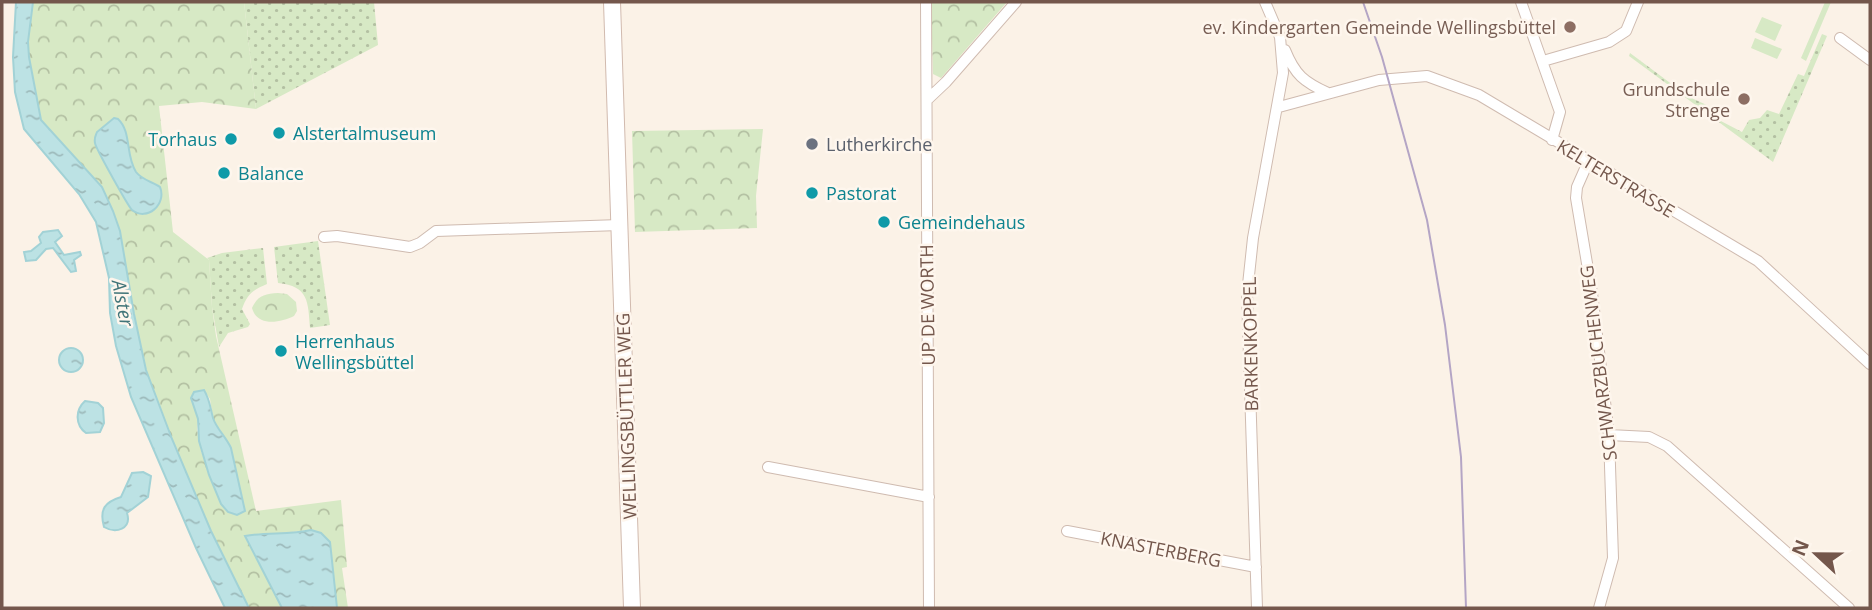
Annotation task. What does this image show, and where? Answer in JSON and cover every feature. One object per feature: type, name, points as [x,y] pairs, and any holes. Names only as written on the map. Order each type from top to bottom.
[{"type":"main road","name":"WELLINGSBÜTTLER WEG","points":[[612,2],[632,608]]},
{"type":"street","name":"UP DE WORTH","points":[[926,2],[929,99],[926,187],[929,608]]},
{"type":"street","points":[[929,99],[1016,2]]},
{"type":"street","name":"BARKENKOPPEL","points":[[1258,608],[1247,294],[1252,238],[1279,107],[1283,73],[1280,37],[1265,2]]},
{"type":"street","points":[[1521,2],[1560,112],[1552,140]]},
{"type":"street","points":[[1543,61],[1613,39],[1626,31],[1638,2]]},
{"type":"street","points":[[1280,37],[1292,68],[1308,84],[1328,93]]},
{"type":"street","points":[[1840,38],[1870,60]]},
{"type":"street","name":"KELTERSTRASSE","points":[[1279,107],[1379,80],[1427,76],[1479,95],[1758,261],[1870,364]]},
{"type":"street","name":"SCHWARZBUCHENWEG","points":[[1588,162],[1577,187],[1576,198],[1609,435],[1613,558],[1599,608]]},
{"type":"street","points":[[324,237],[337,236],[410,247],[436,231],[620,225]]},
{"type":"street","points":[[1609,435],[1649,437],[1667,446],[1849,608]]},
{"type":"street","points":[[768,467],[929,498]]},
{"type":"street","name":"KNASTERBERG","points":[[1067,531],[1256,567]]},
{"type":"green space","points":[[16,2],[244,2],[256,109],[202,102],[159,106],[173,232],[209,260],[216,336],[256,511],[341,500],[347,567],[342,568],[348,608],[337,608],[330,542],[311,530],[245,537],[282,608],[225,608],[131,397],[116,346],[110,313],[109,278],[96,222],[79,194],[24,129],[15,92],[13,57]],"holes":[[[106,126],[127,134],[133,167],[142,178],[160,187],[160,202],[121,194],[95,144],[97,132]],[[204,390],[210,399],[213,419],[231,448],[233,462],[221,504],[201,451],[198,419],[191,397]]]},
{"type":"green space","points":[[244,2],[374,2],[378,45],[256,109]]},
{"type":"green space","points":[[931,2],[1007,2],[941,78],[933,74]]},
{"type":"green space","points":[[1825,2],[1831,2],[1806,61],[1801,58]]},
{"type":"green space","points":[[1762,17],[1782,25],[1775,41],[1755,32]]},
{"type":"green space","points":[[1822,34],[1827,36],[1773,162],[1629,56],[1630,53],[1689,97],[1720,111],[1717,119],[1742,132],[1749,120],[1760,118],[1767,110],[1779,114],[1798,74],[1804,76]]},
{"type":"green space","points":[[1755,38],[1782,49],[1777,59],[1751,48]]},
{"type":"green space","points":[[763,129],[756,196],[757,228],[635,232],[632,131]]},
{"type":"green space","points":[[318,241],[330,325],[310,328],[305,297],[296,288],[278,283],[274,247]]},
{"type":"green space","points":[[263,248],[267,284],[251,293],[242,309],[250,324],[228,333],[219,347],[207,258],[222,253]]},
{"type":"green space","points":[[278,293],[287,294],[296,302],[297,311],[294,316],[276,322],[259,318],[252,308],[257,300]]},
{"type":"water","name":"Alster","points":[[16,2],[33,2],[29,57],[41,120],[102,187],[113,211],[120,231],[146,370],[211,531],[249,608],[225,608],[131,397],[116,346],[110,313],[109,278],[96,222],[79,194],[24,129],[15,92],[13,57]]},
{"type":"water","points":[[114,118],[118,119],[125,130],[136,172],[160,187],[161,199],[158,205],[144,214],[132,210],[96,147],[97,132]]},
{"type":"water","points":[[58,230],[62,236],[55,242],[64,255],[80,252],[81,255],[74,260],[76,271],[71,272],[53,248],[46,249],[36,260],[26,261],[24,252],[31,251],[41,243],[39,237],[43,232]]},
{"type":"water","points":[[71,348],[79,352],[83,360],[79,368],[71,372],[63,368],[59,360],[63,352]]},
{"type":"water","points":[[204,390],[214,422],[231,448],[245,511],[237,515],[228,512],[221,504],[199,441],[198,419],[191,398],[194,392]]},
{"type":"water","points":[[85,401],[98,403],[103,408],[104,423],[100,432],[86,433],[78,422],[78,413]]},
{"type":"water","points":[[143,472],[151,476],[148,497],[127,513],[127,523],[122,529],[104,527],[102,515],[105,507],[121,497],[132,473]]},
{"type":"water","points":[[311,530],[321,533],[330,542],[337,608],[282,608],[245,536]]},
{"type":"tram line","points":[[1363,2],[1382,57],[1427,220],[1445,325],[1461,457],[1466,608]]},
{"type":"place","name":"ev. Kindergarten Gemeinde Wellingsbüttel","points":[[1570,27]]},
{"type":"place","name":"Grundschule Strenge","points":[[1744,99]]},
{"type":"place","name":"Alstertalmuseum","points":[[279,133]]},
{"type":"place","name":"Torhaus","points":[[231,139]]},
{"type":"place","name":"Lutherkirche","points":[[812,144]]},
{"type":"place","name":"Balance","points":[[224,173]]},
{"type":"place","name":"Pastorat","points":[[812,193]]},
{"type":"place","name":"Gemeindehaus","points":[[884,222]]},
{"type":"place","name":"Herrenhaus Wellingsbüttel","points":[[281,351]]}]
